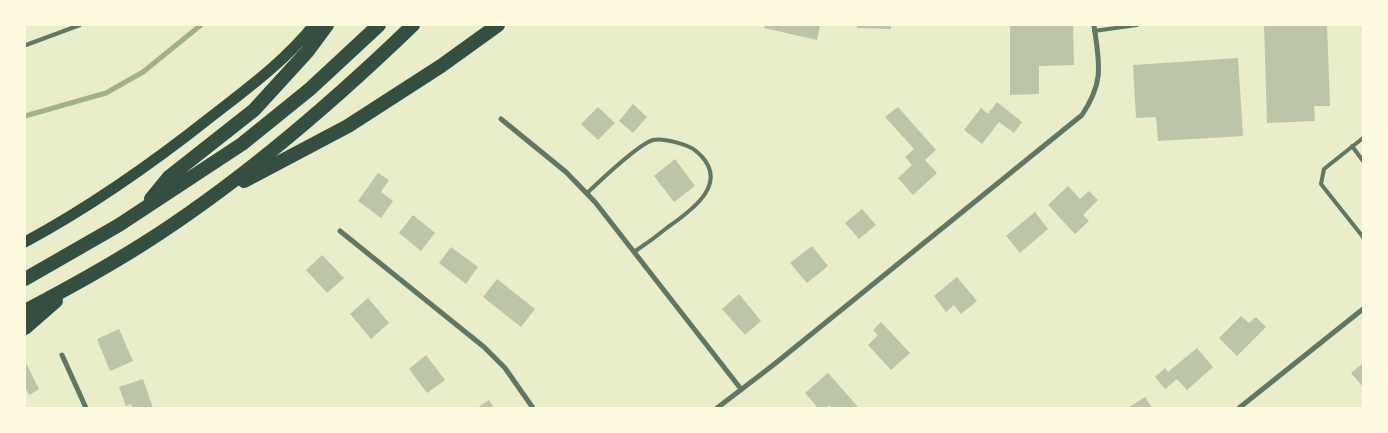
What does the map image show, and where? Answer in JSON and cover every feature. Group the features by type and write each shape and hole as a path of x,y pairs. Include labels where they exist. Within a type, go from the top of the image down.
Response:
{"highway":[{"path":"142,210 169,177 254,110 307,52 327,25"},
{"path":"25,278 119,226 242,144 310,89 379,25"},
{"path":"25,311 74,285 144,243 205,201 264,157 320,110 375,62 413,25"},
{"path":"205,201 348,126 441,66 498,25"},
{"path":"25,328 74,285"}],"main road":[{"path":"25,242 108,190 177,143 264,75 298,45 314,25"}],"street":[{"path":"717,408 1082,115 1093,99 1098,80 1099,61 1094,28"},
{"path":"501,119 566,172 587,193 741,390"},
{"path":"340,231 484,347 505,368 533,408"},
{"path":"1239,408 1363,309"},
{"path":"62,355 86,408"}],"lane":[{"path":"26,44 80,25"},
{"path":"1094,28 1137,25"},
{"path":"1363,138 1324,169 1321,184 1363,237"},
{"path":"587,193 642,145 654,140 676,142 694,149 705,159 711,174 710,187 694,209 634,252"},
{"path":"1352,146 1363,161"}],"building":[{"path":"765,25 820,25 817,40 764,28"},
{"path":"857,25 891,25 891,29 857,28"},
{"path":"1010,25 1073,25 1074,65 1039,66 1039,94 1010,95"},
{"path":"1264,25 1327,25 1330,106 1314,106 1315,121 1267,123"},
{"path":"1238,58 1243,136 1158,141 1156,117 1136,118 1133,65"},
{"path":"997,102 1022,122 1014,133 999,122 982,144 964,130 981,108 988,114"},
{"path":"633,104 647,117 633,133 619,121"},
{"path":"598,107 615,123 598,140 581,124"},
{"path":"898,107 936,150 925,160 937,173 913,195 898,178 912,165 905,157 914,149 885,117"},
{"path":"675,159 695,186 674,202 654,176"},
{"path":"378,173 389,180 381,192 393,201 381,218 358,201"},
{"path":"1068,186 1080,199 1089,191 1098,200 1083,215 1089,221 1075,234 1048,205"},
{"path":"862,209 876,225 859,239 845,223"},
{"path":"1035,212 1048,229 1020,253 1006,236"},
{"path":"413,215 435,233 421,251 399,233"},
{"path":"812,246 828,266 807,283 790,263"},
{"path":"451,247 478,267 466,284 439,263"},
{"path":"322,255 344,278 327,293 306,270"},
{"path":"957,277 977,301 961,314 954,305 946,312 934,296"},
{"path":"497,279 535,309 521,327 483,297"},
{"path":"739,294 761,321 745,335 722,309"},
{"path":"368,298 389,323 371,339 350,314"},
{"path":"1241,316 1249,323 1256,317 1266,327 1237,356 1219,338"},
{"path":"881,322 910,353 891,370 868,345 878,335 873,330"},
{"path":"119,329 133,361 110,371 97,339"},
{"path":"1197,348 1213,367 1187,390 1177,379 1165,389 1155,377 1165,368 1168,372"},
{"path":"426,355 445,380 427,393 409,369"},
{"path":"25,361 39,389 29,395 25,387"},
{"path":"1363,363 1363,387 1351,373"},
{"path":"828,373 859,408 832,408 829,405 826,408 818,408 805,393"},
{"path":"143,379 153,408 132,408 131,404 126,406 119,387"},
{"path":"1145,397 1152,408 1128,408"},
{"path":"489,400 494,408 477,408"}],"waterway":[{"path":"25,116 106,93 143,72 201,25"}]}
